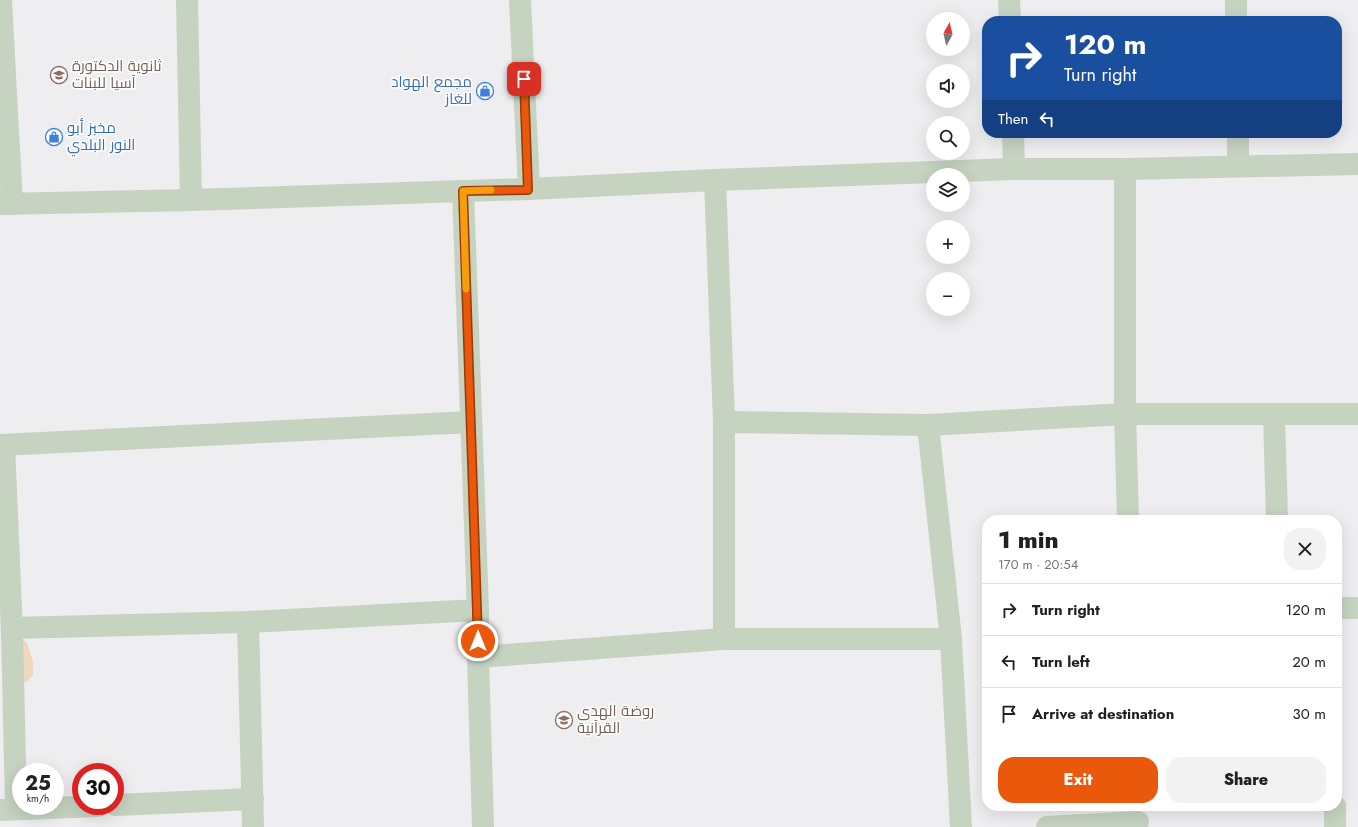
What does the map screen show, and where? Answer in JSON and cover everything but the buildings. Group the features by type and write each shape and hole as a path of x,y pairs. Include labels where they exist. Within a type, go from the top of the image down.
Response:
{"street":[{"path":"1,0 6,204 528,190 714,180 1014,169 1125,169 1358,164"},
{"path":"187,0 191,200"},
{"path":"520,0 528,190"},
{"path":"1009,0 1010,16"},
{"path":"1236,0 1236,16"},
{"path":"1013,138 1014,169"},
{"path":"1238,138 1238,166"},
{"path":"1125,169 1125,414 1128,515"},
{"path":"714,180 724,422 724,639"},
{"path":"463,191 478,610 483,827"},
{"path":"724,422 928,425 1125,414 1358,414"},
{"path":"1274,414 1277,515"},
{"path":"9,810 16,806 12,628 2,445 471,422"},
{"path":"928,425 951,639 960,827"},
{"path":"1342,608 1358,608"},
{"path":"12,628 248,622 478,610"},
{"path":"248,622 253,827"},
{"path":"478,657 724,639 951,639"},
{"path":"124,805 253,799"},
{"path":"9,810 72,807"},
{"path":"1335,811 1335,827"},
{"path":"1047,827 1138,818"}],"shaded area":[{"path":"12,632 27,643 33,662 33,675 27,682 16,683"}],"slow traffic":[{"path":"466,289 463,191 491,190"}],"place":[{"name":"ثانوية الدكتورة آسيا للبنات","path":"59,75"},
{"name":"مجمع الهواد للغاز","path":"485,91"},
{"name":"مخبز أبو النور البلدي","path":"54,137"},
{"name":"روضة الهدى القرآنية","path":"564,720"}],"route":[{"path":"478,641 463,191 528,190 524,79"}]}
